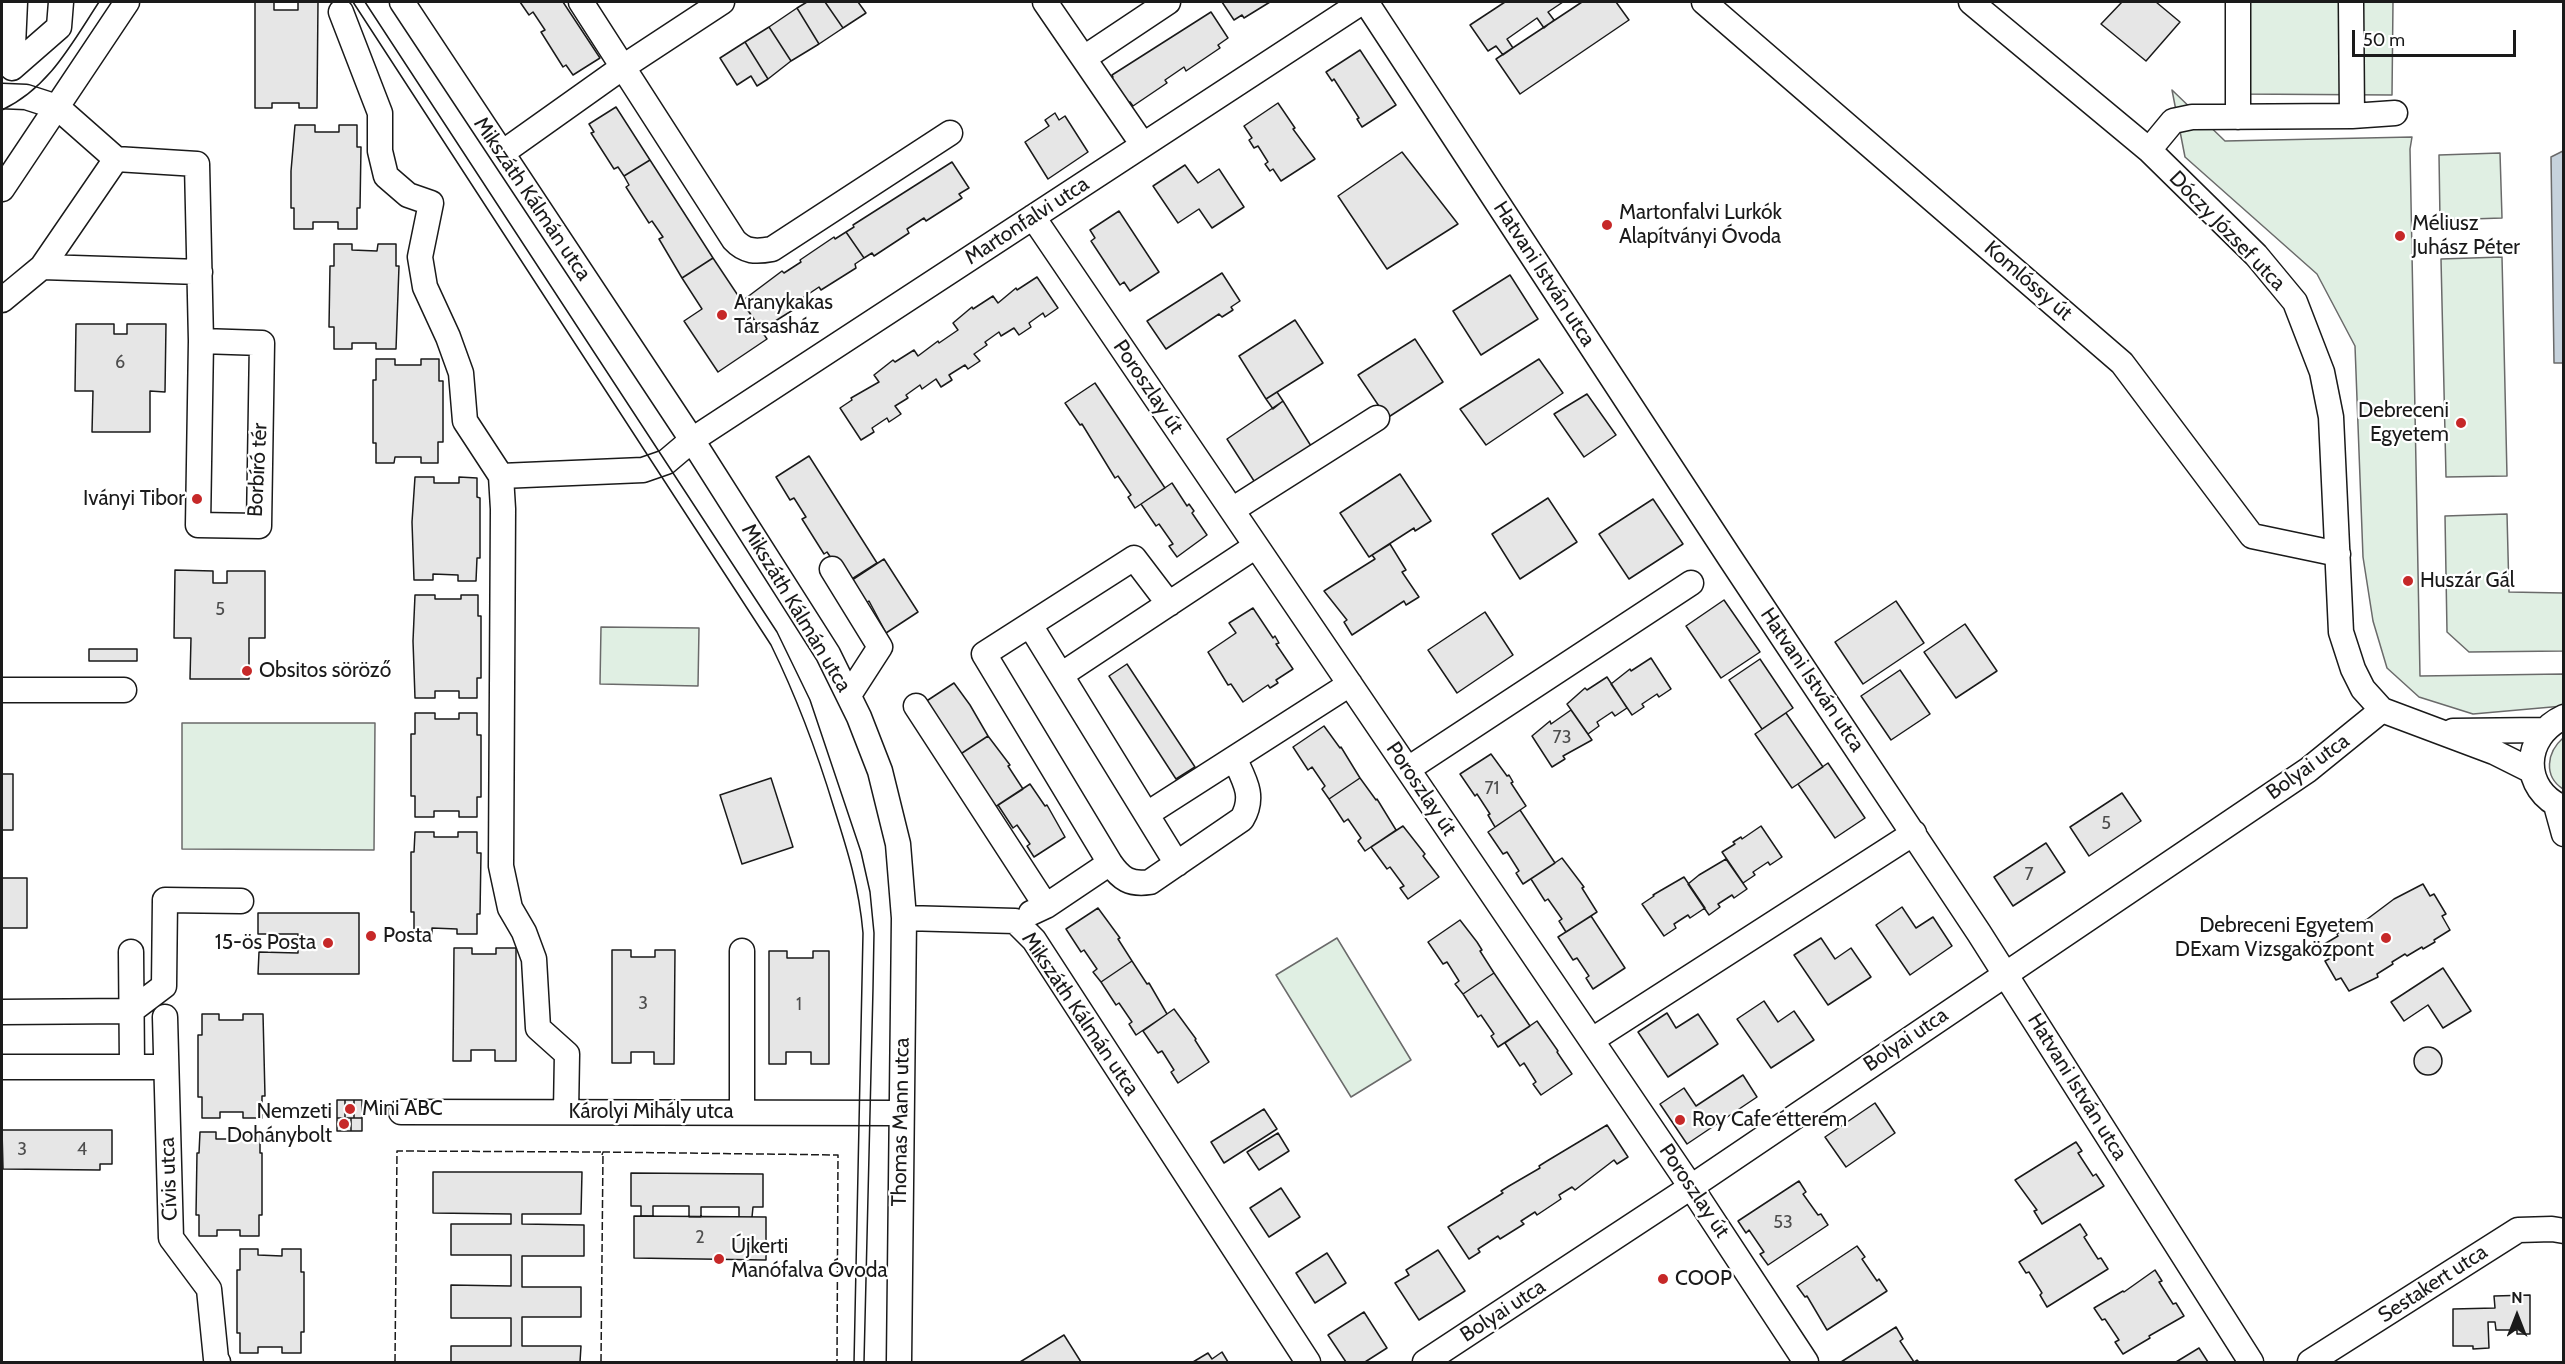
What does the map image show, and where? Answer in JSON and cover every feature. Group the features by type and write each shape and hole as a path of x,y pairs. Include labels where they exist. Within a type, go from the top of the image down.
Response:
{"street":[{"path":"15,2 12,68 59,27 79,2"},
{"path":"59,27 61,2"},
{"path":"2,189 127,2"},
{"name":"Mikszáth Kálmán utca","path":"402,2 692,440 814,629 849,695 880,771 898,844 904,918 1016,921 1034,940 1308,1362"},
{"path":"581,2 742,249 758,252 772,249 950,133"},
{"path":"502,153 622,67 722,2"},
{"path":"1046,2 1143,145"},
{"path":"1084,58 1168,2"},
{"name":"Martonfalvi utca","path":"501,476 643,470 666,462 692,440 1364,2"},
{"name":"Hatvani István utca","path":"1364,2 1914,833 2251,1362"},
{"name":"Komlóssy út","path":"1704,2 2122,363 2252,536 2338,554"},
{"name":"Dóczy József utca","path":"1971,2 2149,150 2256,255 2295,302 2322,372 2331,417 2341,632 2353,669 2363,689 2382,710"},
{"path":"2238,2 2238,117"},
{"path":"2351,2 2352,116"},
{"path":"341,12 380,113 380,151 386,176 408,195 431,203 420,257 425,287 448,337 461,373 465,421 501,476 503,509 501,866 510,908 524,932 534,959 538,1028 567,1054 566,1112"},
{"path":"2,96 26,97 57,107 116,159 42,267 2,300"},
{"path":"2149,150 2174,121 2192,117 2352,116 2395,113"},
{"name":"Borbíró tér","path":"116,159 197,164 201,341 198,525 260,526 262,343 201,341"},
{"name":"Poroszlay út","path":"1033,217 1592,1040 1806,1362"},
{"path":"42,267 200,272"},
{"path":"1232,510 1377,418"},
{"path":"1061,675 1256,546"},
{"path":"1169,604 1134,558 984,654 1110,863 1120,876 1137,884 1150,882 1242,819 1248,809 1248,787 1235,760"},
{"path":"832,569 880,647 849,695"},
{"path":"1408,769 1691,583"},
{"path":"1030,625 1177,864"},
{"path":"1147,814 1235,760 1350,684"},
{"path":"2,690 124,690"},
{"path":"916,706 1046,906"},
{"path":"2382,710 2494,752 2532,771"},
{"name":"Bolyai utca","path":"1438,1359 2308,770 2382,710"},
{"path":"2444,732 2554,723"},
{"path":"2554,723 2533,749 2532,771 2540,790 2560,806 2564,834"},
{"path":"1592,1040 1914,833"},
{"path":"1016,921 1046,906 1110,863"},
{"path":"2,1012 131,1011 164,986 165,900 241,901"},
{"name":"Thomas Mann utca","path":"899,1362 904,918"},
{"path":"742,951 742,1112"},
{"path":"131,952 132,1066"},
{"name":"Cívis utca","path":"165,1017 171,1238 209,1289 218,1362"},
{"path":"2,1066 165,1067"},
{"name":"Károlyi Mihály utca","path":"401,1112 901,1113"},
{"name":"Sestakert utca","path":"2310,1362 2518,1230 2564,1231"}],"green space":[{"path":"2237,2 2393,2 2392,95 2238,94"},
{"path":"2172,90 2225,141 2412,137 2410,149 2420,676 2563,674 2563,706 2473,714 2419,697 2387,668 2373,621 2363,557 2355,346 2317,274 2185,157"},
{"path":"2500,153 2502,218 2440,220 2439,155"},
{"path":"2502,257 2507,476 2446,477 2441,259"},
{"path":"2507,514 2509,592 2563,593 2563,651 2469,652 2447,632 2445,516"},
{"path":"601,627 699,628 698,686 600,684"},
{"path":"182,723 375,723 374,850 182,849"},
{"path":"2563,738 2563,789 2552,778 2550,764 2553,750"},
{"path":"1337,938 1411,1060 1351,1097 1276,975"}],"shaded area":[{"path":"2563,151 2564,363 2554,363 2551,157"}],"building":[{"path":"255,2 274,2 274,10 298,10 298,2 318,2 317,108 299,108 299,103 272,103 272,108 255,108"},
{"path":"520,2 563,2 600,58 573,75 566,65 563,67 541,32 545,30 533,12 529,15"},
{"path":"807,2 825,2 843,28 819,44 797,8"},
{"path":"825,2 858,2 866,13 843,28"},
{"path":"1222,2 1270,2 1244,18 1242,15 1234,20"},
{"path":"1505,2 1563,2 1548,12 1554,20 1544,28 1537,18 1507,39 1513,48 1503,55 1496,46 1488,51 1470,25"},
{"path":"1582,2 1616,2 1629,20 1520,94 1496,59"},
{"path":"2122,2 2156,2 2180,22 2146,61 2101,24"},
{"path":"797,8 819,44 791,61 769,27"},
{"path":"1211,12 1228,38 1218,45 1220,48 1186,71 1184,67 1165,80 1167,83 1133,106 1130,102 1122,107 1105,82 1113,77 1112,75"},
{"path":"769,27 791,61 768,79 745,42"},
{"path":"745,42 768,79 757,86 751,76 737,85 720,58"},
{"path":"1360,50 1396,105 1362,127 1357,119 1359,118 1334,79 1332,81 1326,72"},
{"path":"1278,103 1295,128 1293,129 1315,159 1281,181 1273,169 1270,171 1265,164 1268,162 1258,146 1254,148 1249,140 1252,138 1244,126"},
{"path":"616,107 650,160 624,176 618,167 614,169 591,133 594,132 589,124"},
{"path":"1055,113 1059,120 1065,116 1088,152 1048,179 1025,142 1049,126 1045,120"},
{"path":"295,125 315,125 315,132 339,132 339,125 357,125 357,147 361,147 360,208 357,208 357,229 338,229 338,222 313,222 313,229 294,229 294,208 291,208 291,171"},
{"path":"1402,152 1458,224 1387,269 1338,196"},
{"path":"650,160 713,258 682,278 659,239 663,237 652,221 649,223 626,187 629,185 624,176"},
{"path":"952,162 969,188 959,194 962,198 926,221 924,218 907,229 909,233 874,256 872,253 864,258 846,232 854,227 853,225"},
{"path":"1185,165 1198,183 1219,169 1244,207 1212,228 1199,209 1178,223 1153,186"},
{"path":"1119,211 1159,272 1130,291 1124,282 1120,285 1091,241 1095,238 1090,230"},
{"path":"846,232 864,258 855,264 856,268 821,290 819,287 801,299 804,303 769,325 766,323 759,327 742,301 782,271 784,273 834,237 835,239"},
{"path":"334,244 352,244 352,250 377,251 378,244 396,244 396,266 399,266 396,349 376,349 376,343 352,343 352,349 334,349 334,327 329,327 330,266 334,266"},
{"name":"Aranykakas Társasház","path":"713,258 767,339 718,372 684,321 702,309 682,278"},
{"path":"1222,273 1240,301 1231,307 1233,310 1222,317 1219,314 1166,349 1147,321"},
{"path":"1510,275 1538,319 1481,355 1453,311"},
{"path":"1037,277 1058,308 1045,317 1043,313 1029,323 1031,327 1019,335 1014,328 1001,336 999,332 985,342 987,345 974,354 980,361 968,369 965,365 949,375 952,380 941,387 936,379 922,389 920,385 906,395 908,398 895,406 901,414 889,422 887,418 872,428 874,432 861,440 840,408 852,400 851,398 879,382 874,375 893,360 895,362 914,350 918,356 958,330 953,323 972,307 973,309 993,296 998,303 1016,288 1017,290"},
{"path":"1295,320 1323,363 1266,399 1239,356"},
{"path":"76,324 114,324 114,334 127,334 127,324 166,324 165,392 150,391 150,432 92,432 93,391 75,391"},
{"path":"1415,339 1443,382 1387,418 1358,375"},
{"path":"376,359 395,359 395,365 421,365 421,359 439,359 439,381 443,381 443,442 438,442 438,463 421,463 421,457 395,457 394,463 376,463 376,443 373,443 373,380 376,380"},
{"path":"1539,359 1563,393 1486,445 1460,409"},
{"path":"1095,383 1165,488 1135,508 1128,497 1131,495 1118,476 1115,478 1082,424 1080,425 1065,403"},
{"path":"1277,392 1283,401 1273,409 1266,399"},
{"path":"1587,394 1616,435 1584,457 1554,414"},
{"path":"1283,401 1311,446 1256,484 1227,439"},
{"path":"809,456 877,563 844,584 840,571 827,552 824,554 802,519 806,517 794,498 790,500 776,477"},
{"path":"1400,474 1431,521 1415,531 1414,528 1369,557 1340,513"},
{"path":"415,477 434,477 434,483 459,483 459,477 477,478 477,497 480,498 480,558 477,558 476,581 458,581 458,575 433,574 433,580 414,580 412,522"},
{"path":"1172,483 1187,506 1189,504 1194,511 1192,513 1207,535 1177,557 1169,546 1173,544 1159,524 1156,526 1141,504"},
{"path":"1548,498 1577,542 1520,579 1492,534"},
{"path":"1653,499 1683,544 1629,579 1599,534"},
{"path":"1390,544 1406,570 1402,572 1419,597 1406,605 1404,601 1352,635 1344,622 1347,620 1324,591 1375,559 1372,555"},
{"path":"884,559 918,612 886,633 869,601 866,603 852,580"},
{"path":"175,570 213,571 213,583 227,583 227,571 265,571 265,638 249,638 249,679 190,679 191,638 174,638"},
{"path":"415,595 435,595 435,599 461,599 461,595 478,595 478,616 481,616 481,678 477,678 477,698 459,698 459,691 435,691 435,698 415,698 413,641"},
{"path":"1724,600 1760,652 1721,678 1686,626"},
{"path":"1896,601 1924,643 1863,684 1835,642"},
{"path":"1253,608 1273,638 1275,636 1279,643 1276,644 1293,669 1276,680 1278,683 1270,688 1268,685 1243,702 1231,684 1228,685 1208,652 1236,633 1229,623"},
{"path":"1485,612 1513,655 1457,693 1428,650"},
{"path":"1965,624 1997,671 1956,698 1924,652"},
{"path":"89,649 137,649 137,661 89,661"},
{"path":"1651,658 1671,689 1659,697 1657,694 1642,704 1644,707 1632,715 1611,684 1630,669 1631,671"},
{"path":"1760,659 1793,708 1762,729 1729,680"},
{"path":"1127,664 1195,767 1176,779 1109,676"},
{"path":"1900,670 1930,714 1891,740 1861,696"},
{"path":"1607,677 1627,708 1615,716 1612,712 1597,722 1599,726 1588,734 1567,704 1585,688 1587,690"},
{"path":"954,683 988,736 956,757 922,704"},
{"path":"1571,710 1592,740 1563,756 1565,759 1552,767 1532,736 1550,721 1551,724"},
{"path":"415,713 435,713 435,719 459,719 459,713 477,713 477,735 481,735 481,797 477,797 477,817 459,817 459,811 434,811 434,817 415,817 415,796 411,796 411,734 415,734"},
{"path":"1786,713 1823,767 1792,788 1755,734"},
{"path":"1324,726 1341,747 1360,778 1329,799 1322,789 1325,786 1312,767 1308,770 1293,747"},
{"path":"988,736 1010,765 1008,766 1023,789 992,809 956,757"},
{"path":"1491,754 1507,776 1509,775 1513,782 1511,783 1526,806 1495,827 1488,815 1490,814 1477,794 1475,796 1460,774"},
{"path":"1828,763 1865,818 1835,838 1798,784"},
{"path":"2,774 13,774 13,830 2,830"},
{"path":"771,778 793,847 742,864 720,795"},
{"path":"1360,778 1377,799 1396,830 1365,851 1358,841 1361,838 1348,819 1344,822 1329,799"},
{"path":"1030,784 1045,806 1047,805 1065,837 1034,857 1027,846 1030,844 1017,825 1013,828 998,805"},
{"path":"2122,793 2141,821 2089,856 2070,827"},
{"path":"1520,810 1555,863 1523,884 1516,873 1519,871 1507,852 1503,854 1488,832"},
{"path":"1403,826 1425,854 1423,856 1439,877 1408,899 1400,888 1404,886 1390,867 1387,869 1371,847"},
{"path":"1761,826 1782,857 1770,865 1768,862 1753,872 1755,875 1743,883 1722,852 1735,844 1733,842 1741,837 1742,839"},
{"path":"415,832 434,832 434,837 458,837 458,832 477,832 477,853 481,853 480,914 477,914 477,934 457,934 457,929 432,928 432,934 414,934 414,912 411,912 411,852 414,852"},
{"path":"2046,843 2065,872 2013,906 1994,877"},
{"path":"1562,858 1584,887 1582,888 1597,912 1566,932 1559,921 1562,919 1548,899 1545,901 1531,879"},
{"path":"1726,859 1747,889 1734,898 1732,895 1718,904 1720,907 1709,915 1688,884"},
{"path":"1684,877 1705,908 1690,918 1688,915 1674,924 1676,928 1664,936 1642,904"},
{"path":"2,878 27,878 27,928 2,928"},
{"name":"Debreceni Egyetem DExam Vizsgaközpont","path":"2423,884 2430,896 2434,894 2446,914 2442,916 2450,930 2423,949 2422,947 2407,956 2405,954 2392,962 2393,964 2377,974 2378,977 2349,991 2341,978 2336,980 2325,961 2329,959 2321,946 2338,936 2337,934 2348,926 2349,928 2366,920 2394,899"},
{"path":"1902,907 1916,928 1933,917 1952,946 1910,975 1876,925"},
{"path":"1098,908 1120,938 1118,939 1132,961 1101,982 1093,972 1097,969 1084,950 1081,952 1066,929"},
{"name":"15-ös Posta","path":"258,913 359,913 359,974 258,974 259,952 298,953 298,934 258,934"},
{"path":"1591,916 1625,968 1593,989 1586,978 1589,976 1577,958 1573,960 1558,937"},
{"path":"1460,920 1477,942 1494,973 1463,994 1455,984 1459,981 1447,962 1443,964 1428,942"},
{"path":"1821,938 1835,959 1851,948 1871,977 1828,1005 1794,955"},
{"path":"454,948 472,948 472,954 496,954 496,948 516,948 516,1061 495,1061 495,1050 471,1050 471,1061 453,1061"},
{"path":"612,950 631,950 631,957 655,957 655,950 675,950 674,1064 654,1064 654,1052 631,1052 631,1063 612,1063"},
{"path":"769,951 787,951 787,958 813,958 813,951 829,951 829,1064 811,1064 811,1052 786,1052 786,1064 769,1064"},
{"path":"1132,961 1147,984 1149,983 1167,1014 1136,1035 1129,1024 1132,1022 1119,1003 1116,1005 1101,982"},
{"path":"2443,968 2471,1011 2443,1028 2428,1005 2404,1021 2391,1002"},
{"path":"1494,973 1530,1026 1498,1047 1491,1036 1494,1034 1481,1015 1478,1017 1463,994"},
{"path":"1764,1001 1778,1022 1794,1011 1814,1040 1771,1068 1737,1019"},
{"path":"1174,1009 1196,1039 1209,1062 1178,1083 1171,1072 1174,1070 1162,1051 1158,1053 1143,1031"},
{"path":"1667,1013 1676,1028 1698,1014 1718,1044 1668,1077 1638,1032"},
{"path":"202,1014 219,1014 219,1020 243,1020 243,1014 263,1014 265,1096 262,1096 262,1118 243,1118 243,1112 220,1112 220,1118 202,1118 202,1097 198,1097 198,1035 202,1035"},
{"path":"1537,1021 1572,1074 1541,1095 1533,1084 1536,1082 1524,1063 1520,1066 1505,1043"},
{"path":"2428,1047 2438,1051 2442,1061 2438,1071 2428,1075 2418,1071 2414,1061 2418,1051"},
{"path":"1743,1075 1757,1097 1687,1144 1660,1104 1684,1088 1696,1106"},
{"path":"337,1100 345,1100 345,1118 337,1118"},
{"name":"Mini ABC","path":"345,1100 354,1100 354,1118 345,1118"},
{"path":"354,1100 362,1100 362,1118 354,1118"},
{"path":"1875,1103 1895,1133 1846,1167 1825,1137"},
{"path":"1264,1109 1277,1129 1224,1163 1211,1142"},
{"name":"Nemzeti Dohánybolt","path":"337,1118 351,1118 351,1131 337,1131"},
{"path":"351,1118 362,1118 362,1131 351,1131"},
{"path":"1607,1125 1628,1157 1617,1164 1614,1160 1575,1190 1572,1187 1559,1195 1561,1199 1537,1215 1535,1212 1521,1221 1524,1224 1500,1239 1498,1236 1478,1249 1480,1252 1469,1259 1448,1227 1503,1193 1501,1191 1540,1168 1539,1166"},
{"path":"2,1130 112,1130 112,1164 100,1164 100,1170 3,1169"},
{"path":"200,1132 216,1132 216,1139 242,1139 242,1132 260,1132 262,1215 259,1215 259,1236 240,1236 240,1230 217,1230 217,1236 199,1236 199,1215 196,1215 197,1153 199,1153"},
{"path":"1278,1133 1289,1151 1259,1170 1247,1152"},
{"path":"2076,1142 2082,1151 2078,1153 2093,1176 2096,1174 2104,1186 2042,1224 2034,1211 2037,1210 2015,1180"},
{"path":"433,1172 582,1172 581,1214 522,1214 522,1224 584,1225 584,1256 522,1256 522,1287 581,1287 581,1317 522,1317 522,1346 581,1346 580,1362 451,1362 451,1346 511,1346 511,1318 451,1318 451,1285 511,1286 511,1255 451,1255 451,1224 511,1224 511,1214 433,1213"},
{"path":"631,1173 763,1174 763,1207 753,1207 752,1217 739,1217 739,1207 701,1207 701,1217 689,1217 689,1206 653,1206 653,1216 641,1216 641,1206 631,1206"},
{"path":"1799,1181 1806,1192 1803,1194 1828,1225 1768,1265 1760,1254 1764,1252 1749,1230 1746,1233 1738,1221"},
{"path":"1281,1188 1300,1217 1269,1237 1250,1208"},
{"path":"634,1216 766,1217 766,1260 634,1258"},
{"path":"2080,1224 2087,1235 2084,1237 2098,1259 2101,1258 2108,1269 2047,1307 2040,1295 2042,1293 2029,1272 2026,1273 2019,1262"},
{"path":"1857,1246 1865,1257 1862,1259 1887,1291 1827,1330 1807,1296 1805,1297 1797,1286"},
{"path":"240,1249 258,1249 258,1255 282,1256 282,1249 301,1249 301,1272 304,1272 304,1332 301,1332 301,1353 282,1353 282,1347 258,1347 258,1353 240,1353 240,1333 237,1333 237,1270 240,1270"},
{"path":"1438,1250 1465,1291 1419,1320 1395,1283 1409,1275 1406,1270"},
{"path":"1327,1253 1346,1283 1315,1303 1296,1273"},
{"path":"2155,1270 2162,1281 2159,1282 2184,1316 2123,1354 2115,1342 2119,1340 2105,1319 2102,1320 2094,1308 2124,1292"},
{"path":"2530,1295 2530,1334 2517,1334 2517,1330 2496,1330 2495,1322 2488,1322 2489,1348 2473,1349 2473,1346 2453,1346 2453,1309 2495,1308 2494,1296"},
{"path":"1364,1312 1387,1348 1365,1362 1346,1362 1328,1335"},
{"path":"1896,1327 1903,1339 1900,1341 1914,1362 1841,1362"},
{"path":"1064,1335 1081,1362 1020,1362"},
{"path":"2199,1348 2208,1362 2176,1362"},
{"path":"1222,1352 1228,1362 1193,1362 1208,1353 1212,1359"}],"tram line":[{"path":"2,110 19,101 46,77 69,48 99,2"},
{"path":"353,2 771,645 798,705 839,824 859,900 863,933 854,1362"},
{"path":"365,2 777,632 810,700 861,852 870,892 874,933 864,1362"}],"fence":[{"path":"395,1362 397,1151 603,1152 602,1155"},
{"path":"601,1362 603,1152 838,1155 837,1362"}],"place":[{"name":"Martonfalvi Lurkók Alapítványi Óvoda","path":"1607,225"},
{"name":"Méliusz Juhász Péter","path":"2400,236"},
{"name":"Aranykakas Társasház","path":"722,315"},
{"name":"Debreceni Egyetem","path":"2461,423"},
{"name":"Iványi Tibor","path":"197,499"},
{"name":"Huszár Gál","path":"2408,581"},
{"name":"Obsitos söröző","path":"247,671"},
{"name":"Posta","path":"371,936"},
{"name":"Debreceni Egyetem DExam Vizsgaközpont","path":"2386,938"},
{"name":"15-ös Posta","path":"328,943"},
{"name":"Mini ABC","path":"350,1109"},
{"name":"Roy Cafe étterem","path":"1680,1120"},
{"name":"Nemzeti Dohánybolt","path":"344,1124"},
{"name":"Újkerti Manófalva Óvoda","path":"719,1259"},
{"name":"COOP","path":"1663,1279"}]}
